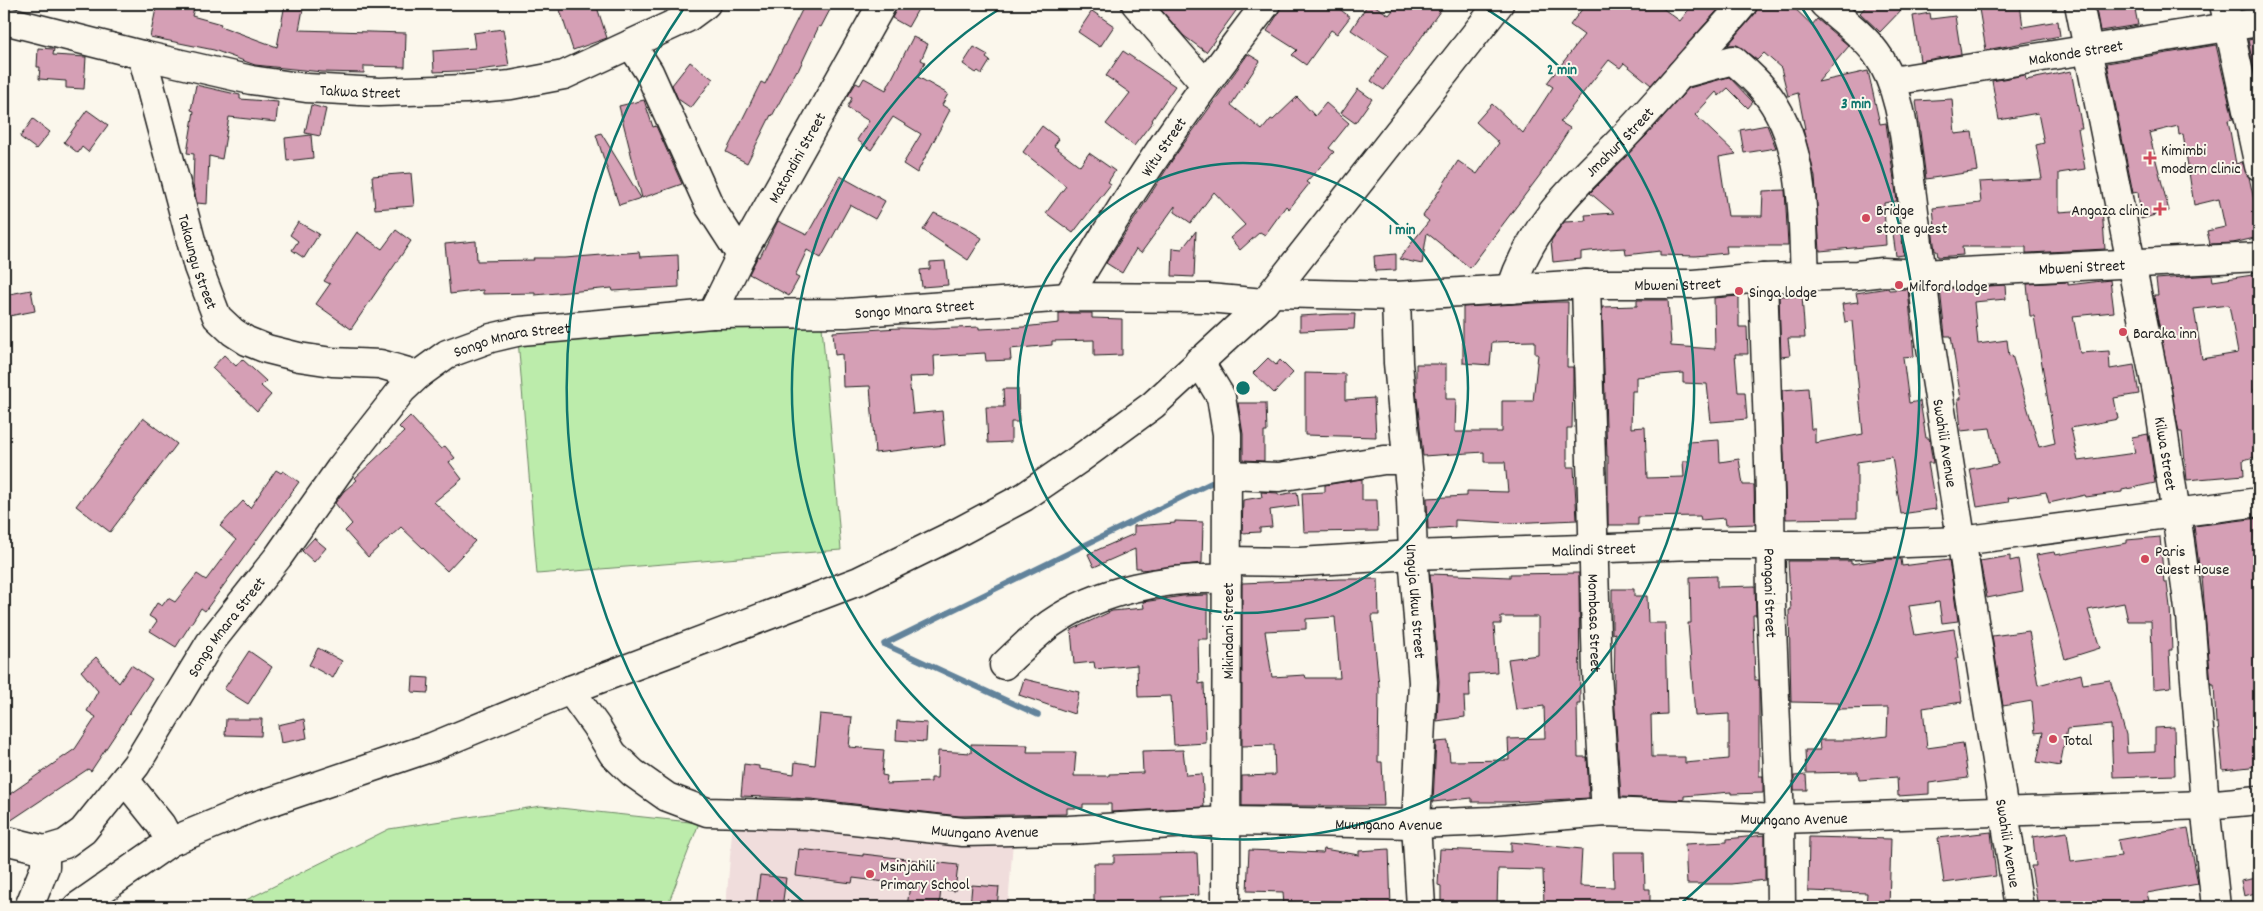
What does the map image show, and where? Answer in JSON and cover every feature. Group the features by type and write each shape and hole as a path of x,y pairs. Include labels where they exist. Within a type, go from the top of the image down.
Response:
{"main road":[{"name":"Takwa Street","path":"4,20 251,80 306,88 379,92 466,89 564,75 687,18 706,4"},
{"path":"1136,4 1204,84"},
{"name":"Witu Street","path":"1068,296 1095,250 1204,84 1266,4"},
{"path":"77,907 170,842 252,808 432,747 570,690 859,581 951,536 1024,497 1153,405 1269,298 1500,4"},
{"name":"Jmahuri Street","path":"1511,289 1517,268 1543,222 1566,194 1615,146 1681,74 1742,4"},
{"name":"Swahili Avenue","path":"1824,4 1857,32 1876,53 1892,81 1902,125 1928,328 2019,907"},
{"name":"Kilwa Street","path":"2079,4 2157,392 2176,513 2190,616 2205,805 2216,907"},
{"name":"Matondini Street","path":"712,314 871,8"},
{"path":"2227,15 2259,166"},
{"name":"Makonde Street","path":"1892,81 2089,49 2227,15 2259,22"},
{"path":"631,44 658,90 710,207 741,255"},
{"name":"Takaungu Street","path":"142,55 198,267 217,317 233,332 247,341 267,348 299,357 332,362 380,364 418,375"},
{"path":"1681,74 1732,60 1764,89 1775,106 1793,147 1799,177 1805,277"},
{"name":"Mbweni Street","path":"1269,298 1396,296 1586,284 1694,284 1763,278 1857,276 1883,272 1922,274 2259,257"},
{"name":"Pangani Street","path":"1763,278 1780,819 1781,907"},
{"name":"Mombasa Street","path":"1586,284 1593,548 1606,812"},
{"name":"Songo Mnara Street","path":"45,850 65,844 83,831 125,780 210,643 278,557 340,468 402,390 446,354 491,338 520,331 712,314 846,313 1068,296 1269,298"},
{"name":"Unguja Ukuu Street","path":"1396,296 1398,363 1411,498 1413,555 1424,682 1416,824 1420,907"},
{"name":"Mikindani Street","path":"1199,362 1221,397 1228,434 1226,907"},
{"path":"1228,475 1279,476 1384,460 1407,460"},
{"name":"Malindi Street","path":"1004,665 1051,624 1094,600 1173,582 1206,578 1228,570 1300,562 1413,555 1593,548 1961,541 2259,502"},
{"name":"Muungano Avenue","path":"570,690 596,726 613,754 633,773 667,797 707,812 808,815 963,832 1069,830 1226,821 1416,824 1492,821 1606,812 1780,819 2004,813 2205,805 2259,800"},
{"path":"125,780 161,825 170,842"},
{"path":"4,840 45,850 45,867 29,907"}],"shaded area":[{"name":"Msinjahili Primary School","path":"733,819 1013,841 1008,907 726,907"}],"green space":[{"path":"821,314 841,550 537,574 518,339"},
{"path":"541,806 699,823 667,907 232,907 389,829"}],"building":[{"path":"157,4 195,4 192,16 221,24 220,26 277,47 285,4 304,4 299,30 406,33 405,67 364,66 364,73 322,72 255,65 214,50 150,37"},
{"path":"558,4 596,4 607,38 573,50"},
{"path":"805,4 833,4 821,27 819,26 798,71 771,115 747,163 726,152 761,82 765,84"},
{"path":"899,4 921,4 908,27 892,18"},
{"path":"1156,4 1241,4 1206,52 1184,36"},
{"path":"1281,4 1333,4 1350,17 1337,34 1331,30 1306,65 1292,55 1297,50 1267,31 1278,14"},
{"path":"1368,4 1372,4 1389,15 1398,4 1445,4 1384,90 1371,81 1388,55 1351,30"},
{"path":"1586,4 1657,4 1680,21 1693,4 1723,4 1651,85 1624,63 1620,68 1609,60 1560,122 1570,128 1540,175 1470,268 1427,233 1422,264 1399,259 1429,221 1423,216 1458,161 1477,174 1499,143 1476,122 1492,104 1523,133 1553,87 1547,83 1584,35 1570,25"},
{"path":"1758,4 1790,4 1812,25 1817,19 1849,46 1818,82 1868,71 1880,124 1886,123 1897,201 1884,203 1886,245 1820,251 1815,177 1803,129 1805,129 1798,93 1788,96 1781,68 1764,53 1757,60 1737,45 1728,45 1755,14"},
{"path":"1868,4 1907,4 1880,32 1860,13"},
{"path":"2020,4 2023,27 2058,21 2060,36 1986,50 1979,9"},
{"path":"2095,4 2134,4 2138,25 2100,31"},
{"path":"1092,11 1114,26 1100,47 1078,32"},
{"path":"1930,13 1931,19 1955,16 1961,54 1920,61 1913,16"},
{"path":"503,29 509,66 479,70 434,72 433,51 475,48 473,33"},
{"path":"913,37 928,44 921,60 925,62 918,77 948,94 942,105 950,110 917,173 903,164 921,134 893,117 871,150 857,140 869,121 847,108 852,98 848,96 856,83 860,85 864,78 886,90"},
{"path":"2259,38 2259,93 2248,40"},
{"path":"2216,45 2233,119 2228,120 2236,164 2242,162 2249,177 2259,223 2259,237 2233,243 2210,244 2207,231 2225,227 2219,199 2194,205 2183,134 2179,135 2178,126 2149,133 2169,211 2141,219 2138,192 2133,193 2107,63"},
{"path":"974,47 988,55 986,58 990,61 982,74 978,71 976,73 963,64"},
{"path":"38,48 54,49 53,55 86,57 84,89 66,88 66,81 39,79 40,67 37,67"},
{"path":"1123,51 1175,86 1153,121 1134,146 1106,124 1130,93 1106,76"},
{"path":"1248,54 1260,61 1231,105 1262,130 1271,119 1273,120 1297,97 1315,116 1326,103 1349,123 1329,148 1334,152 1306,182 1309,184 1289,209 1286,206 1265,235 1260,232 1240,250 1230,238 1245,225 1214,192 1191,223 1175,212 1175,206 1141,253 1136,249 1122,273 1106,263 1175,156"},
{"path":"690,62 713,79 691,108 678,99 672,85"},
{"path":"2071,71 2082,128 2078,128 2085,169 2059,173 2059,212 2102,209 2105,249 2026,253 2026,247 1962,247 1963,255 1938,257 1937,251 1935,251 1932,228 1935,227 1933,208 1981,203 1979,182 2042,179 2036,145 2044,143 2038,113 1999,120 1992,81 2025,75 2026,80"},
{"path":"1729,77 1753,102 1748,108 1728,88 1719,96 1716,92 1695,115 1736,154 1719,157 1728,216 1762,216 1763,191 1785,190 1788,246 1726,246 1727,253 1695,256 1660,255 1660,251 1626,255 1625,248 1608,249 1581,252 1581,259 1553,262 1551,241 1564,222 1586,221 1585,215 1614,213 1590,193 1646,136 1689,88"},
{"path":"196,85 240,95 240,99 278,102 276,122 229,117 222,159 209,156 207,204 197,203 193,185 194,154 187,153 194,111 191,110"},
{"path":"1358,89 1372,99 1355,123 1341,113"},
{"path":"1952,99 1955,134 1972,132 1978,171 1926,179 1916,101"},
{"path":"644,100 653,127 656,126 682,184 642,198 619,106"},
{"path":"311,105 326,109 320,136 305,133"},
{"path":"87,110 108,125 88,152 82,147 78,153 64,142"},
{"path":"33,119 50,132 36,149 20,137"},
{"path":"1767,125 1776,148 1744,153 1740,130"},
{"path":"1042,126 1059,139 1054,146 1080,166 1089,153 1115,171 1108,182 1111,184 1073,233 1046,213 1066,186 1023,152"},
{"path":"601,133 641,198 619,205 596,135"},
{"path":"311,135 313,158 287,161 285,138"},
{"path":"411,173 414,206 375,209 372,176"},
{"path":"840,176 885,201 875,219 850,205 821,258 807,250 795,276 799,278 789,296 749,274 778,221 807,235"},
{"path":"934,213 965,227 982,238 968,260 923,230"},
{"path":"298,222 319,234 304,258 292,250 298,241 290,235"},
{"path":"396,230 411,241 351,329 316,304 330,284 324,281 357,232 382,249"},
{"path":"1196,231 1194,277 1172,276 1173,248 1182,249"},
{"path":"1901,232 1904,255 1896,256 1893,234"},
{"path":"476,241 477,261 534,260 533,258 565,258 639,252 640,257 678,255 679,287 613,291 612,288 535,295 535,293 483,294 483,290 450,294 445,244"},
{"path":"1396,254 1396,270 1375,271 1374,256"},
{"path":"945,261 948,285 922,287 920,270 930,269 930,262"},
{"path":"2259,274 2259,388 2254,389 2259,413 2259,434 2256,434 2259,456 2243,460 2244,475 2187,480 2182,432 2179,432 2155,304 2154,295 2158,295 2156,279 2212,275 2213,281","holes":["2229,305 2238,353 2202,359 2194,309"]},
{"path":"2110,280 2114,312 2073,316 2080,353 2109,351 2110,369 2134,365 2139,394 2114,398 2118,419 2071,428 2078,461 2135,453 2132,437 2148,434 2155,483 2122,490 2122,492 2086,497 2085,495 2049,503 2046,492 2008,498 2009,502 1977,507 1970,469 1998,464 1990,428 1961,431 1958,399 1961,399 1951,336 1945,336 1940,289 2005,285 2006,299 1974,302 1978,344 2007,340 2009,356 2012,355 2039,447 2055,443 2034,316 2030,316 2027,284 2068,282 2068,285"},
{"path":"1888,288 1889,290 1908,289 1914,356 1903,357 1909,403 1920,401 1926,438 1929,438 1933,463 1928,463 1936,509 1901,514 1892,457 1857,462 1857,518 1786,519 1782,390 1808,388 1811,429 1815,429 1815,443 1863,434 1852,321 1845,322 1842,304 1858,302 1856,293"},
{"path":"31,290 35,311 4,317 4,295"},
{"path":"1739,296 1739,327 1747,327 1748,354 1735,354 1738,392 1745,392 1747,419 1711,422 1707,384 1683,383 1683,373 1636,377 1636,391 1632,391 1631,428 1645,427 1647,478 1684,477 1683,461 1689,461 1688,442 1719,440 1720,462 1739,459 1743,485 1754,485 1755,524 1726,525 1725,518 1701,520 1700,516 1638,517 1638,525 1608,525 1608,456 1602,307 1637,306 1637,300 1668,300 1671,346 1715,349 1714,298"},
{"path":"1779,296 1802,296 1805,338 1788,338 1790,356 1781,357"},
{"path":"1568,302 1567,367 1573,367 1573,383 1572,428 1567,428 1567,467 1574,467 1577,520 1510,523 1455,520 1455,527 1428,529 1427,498 1467,496 1467,491 1508,492 1505,462 1484,462 1484,452 1423,456 1416,389 1416,364 1446,364 1446,399 1456,399 1455,432 1502,432 1502,401 1533,401 1538,354 1535,354 1535,341 1492,342 1490,365 1463,363 1463,307"},
{"path":"1059,313 1092,313 1092,318 1122,319 1122,355 1094,356 1094,340 1052,341 1052,345 1010,349 1011,360 986,361 985,353 934,356 935,376 909,377 913,414 942,411 945,445 875,453 870,386 843,387 842,354 835,355 833,332 899,328 979,327 979,329 1023,327 1059,323"},
{"path":"1355,314 1354,329 1300,331 1300,316"},
{"path":"224,355 236,366 242,359 266,381 261,386 271,395 257,411 212,368"},
{"path":"1268,358 1276,365 1280,360 1293,373 1274,393 1253,373"},
{"path":"1305,373 1345,374 1345,400 1374,398 1376,437 1305,435"},
{"path":"1003,389 1018,389 1019,422 1011,422 1011,442 988,443 986,407 1004,407"},
{"path":"1238,403 1266,403 1267,432 1264,432 1264,461 1243,460 1243,434"},
{"path":"410,416 441,449 445,446 455,458 449,462 462,479 434,502 475,541 447,571 401,527 368,557 345,531 352,524 335,503 344,491 357,480 355,478 404,432 399,427"},
{"path":"143,418 177,444 110,532 76,506"},
{"path":"276,470 281,473 283,471 299,482 205,611 201,608 176,647 150,631 157,621 149,616 157,603 162,606 168,598 175,602 197,574 206,580 236,540 220,526 243,501 250,508"},
{"path":"1362,479 1362,500 1377,500 1378,531 1304,532 1302,493 1325,492 1325,485"},
{"path":"1261,492 1278,493 1278,495 1297,492 1299,506 1270,510 1272,527 1260,528 1260,532 1242,533 1243,500 1262,497"},
{"path":"2259,518 2259,766 2223,770 2218,723 2216,723 2214,684 2211,684 2201,565 2199,566 2194,526"},
{"path":"1175,521 1203,522 1202,563 1141,570 1141,568 1136,568 1135,549 1094,567 1088,554 1134,534 1134,526 1175,523"},
{"path":"2160,537 2164,583 2167,583 2170,607 2172,650 2169,650 2171,687 2153,689 2151,621 2128,621 2124,603 2088,610 2100,648 2065,659 2036,555 2054,552 2055,555 2127,543 2127,540"},
{"path":"314,538 326,548 314,562 302,551"},
{"path":"2010,556 2010,561 2018,559 2023,591 1987,598 1980,561"},
{"path":"1901,559 1902,566 1949,560 1958,621 1942,623 1939,602 1909,606 1915,635 1954,629 1959,658 1956,658 1962,702 1923,708 1927,748 1963,743 1968,778 1929,783 1929,794 1898,796 1897,777 1859,780 1858,772 1806,773 1805,750 1820,750 1819,740 1855,740 1887,736 1888,708 1839,709 1839,703 1791,702 1789,610 1791,610 1788,561 1851,561 1851,564"},
{"path":"1579,573 1580,704 1577,704 1578,757 1587,757 1589,798 1472,802 1472,798 1433,802 1436,742 1448,741 1450,761 1509,760 1508,739 1545,738 1544,706 1516,710 1508,659 1538,655 1538,617 1501,617 1501,624 1494,624 1497,672 1469,674 1470,697 1464,697 1465,717 1437,721 1439,681 1430,574 1510,577 1510,574"},
{"path":"1717,576 1717,587 1755,586 1756,615 1753,615 1755,680 1759,680 1759,776 1763,776 1763,793 1731,794 1731,792 1684,796 1684,800 1621,797 1614,694 1615,633 1612,634 1612,589 1634,589 1634,596 1647,596 1648,623 1665,623 1667,714 1651,715 1652,757 1685,757 1685,763 1729,759 1729,714 1695,716 1688,623 1691,623 1690,577"},
{"path":"1378,579 1379,615 1372,615 1379,686 1378,762 1382,762 1384,806 1242,806 1242,776 1275,775 1274,745 1242,746 1242,583","holes":["1335,617 1340,678 1306,678 1305,675 1272,677 1265,631 1306,629 1306,619"]},
{"path":"1208,595 1208,639 1198,639 1199,684 1204,683 1206,743 1174,745 1171,696 1138,697 1137,665 1095,669 1094,662 1074,664 1071,630 1112,611 1144,608 1143,602 1183,596"},
{"path":"2029,631 2038,685 2081,674 2083,684 2110,680 2126,735 2127,753 2155,752 2155,728 2174,727 2175,775 2113,777 2111,725 2067,729 2060,766 2037,762 2043,732 2035,733 2032,701 2003,706 1992,636"},
{"path":"318,648 342,661 333,678 309,665"},
{"path":"249,651 272,667 248,704 224,689"},
{"path":"96,657 119,683 131,665 152,679 91,771 88,769 4,825 4,798 75,749 96,717 87,711 98,691 81,671"},
{"path":"413,677 429,678 428,693 412,692"},
{"path":"1024,679 1079,692 1074,714 1019,695"},
{"path":"820,714 852,717 849,747 884,750 882,775 887,776 886,784 931,782 931,778 937,778 938,751 971,753 971,744 1028,745 1027,752 1076,752 1074,776 1109,776 1109,774 1143,773 1142,751 1183,750 1186,775 1202,774 1204,807 1111,812 1111,804 1083,804 1083,808 1067,808 1067,814 959,816 811,799 741,796 744,764 759,766 759,769 794,774 795,762 815,765"},
{"path":"226,719 262,719 261,736 225,735"},
{"path":"304,719 307,738 281,743 278,725"},
{"path":"897,721 927,723 926,742 896,740"},
{"path":"1806,775 1807,790 1794,790 1794,776"},
{"path":"2188,828 2198,884 2147,893 2149,901 2117,907 2038,907 2031,866 2036,866 2033,837 2067,832 2071,862 2121,856 2118,840"},
{"path":"1991,832 1996,876 1944,883 1938,838"},
{"path":"1765,835 1765,880 1732,884 1687,884 1685,844 1727,842 1727,839"},
{"path":"1809,837 1891,839 1889,907 1866,907 1867,893 1808,891"},
{"path":"1511,842 1582,849 1580,886 1614,887 1613,852 1644,852 1645,889 1650,889 1650,907 1544,907 1543,870 1498,869 1497,907 1441,907 1441,886 1438,885 1440,849 1511,852"},
{"path":"799,849 958,865 955,891 941,889 939,907 907,907 910,885 853,878 852,883 796,876"},
{"path":"1324,849 1359,855 1359,851 1389,849 1391,907 1369,907 1369,902 1312,901 1313,907 1284,907 1283,892 1247,891 1249,850 1323,853"},
{"path":"1197,853 1199,895 1162,897 1162,905 1094,907 1094,863 1114,863 1114,855"},
{"path":"760,875 786,878 782,907 756,907"},
{"path":"2257,878 2259,892 2244,896 2241,881"},
{"path":"972,885 999,887 997,907 970,907"}],"waterway":[{"path":"884,644 1219,479"},
{"path":"884,644 1038,715"}],"place":[{"name":"Kimimbi modern clinic","path":"2150,158"},
{"name":"Angaza clinic","path":"2160,209"},
{"name":"Bridge stone guest","path":"1866,218"},
{"name":"Milford lodge","path":"1899,285"},
{"name":"Singa lodge","path":"1739,291"},
{"name":"Baraka inn","path":"2123,332"},
{"name":"Paris Guest House","path":"2145,559"},
{"name":"Total","path":"2053,739"},
{"name":"Msinjahili Primary School","path":"870,874"}]}
